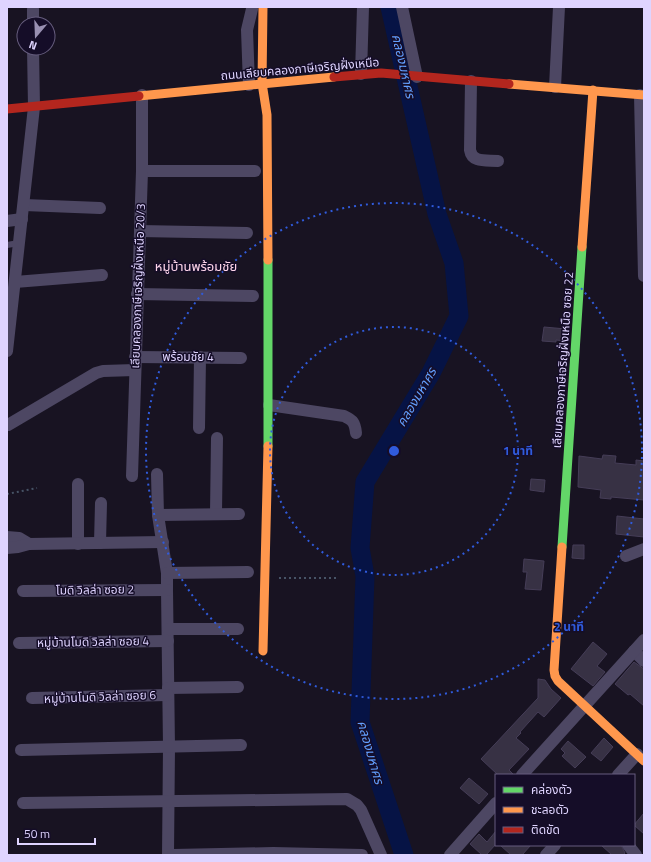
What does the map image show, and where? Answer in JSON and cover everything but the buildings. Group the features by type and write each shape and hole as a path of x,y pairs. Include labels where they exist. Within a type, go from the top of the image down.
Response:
{"street":[{"path":"361,74 362,7"},
{"path":"402,7 415,77"},
{"path":"554,87 559,7"},
{"path":"257,8 262,83 267,115 269,405 263,651"},
{"path":"249,85 247,30 257,8"},
{"path":"33,10 33,16"},
{"path":"7,350 9,308 15,282 34,107 33,56"},
{"name":"ถนนเลียบคลองภาษีเจริญฝั่งเหนือ","path":"7,109 262,83 381,73 642,95"},
{"path":"471,81 471,155 476,160 498,161"},
{"name":"เลียบคลองภาษีเจริญฝั่งเหนือ ซอย 22","path":"594,90 554,670 558,681 640,757"},
{"name":"เลียบคลองภาษีเจริญฝั่งเหนือ 20/3","path":"132,476 142,171 142,95"},
{"path":"642,95 644,276"},
{"path":"142,171 255,171"},
{"path":"24,205 100,208"},
{"path":"7,221 22,219"},
{"path":"140,231 247,233"},
{"path":"15,282 102,275"},
{"path":"137,294 253,296"},
{"name":"พร้อมชัย 4","path":"135,357 241,358"},
{"path":"200,357 200,428"},
{"path":"8,425 96,373 103,371 135,370"},
{"path":"269,405 344,416 351,419 355,424 356,433"},
{"path":"216,514 217,438"},
{"path":"157,474 158,515 163,542 167,590 169,747 168,855"},
{"path":"78,484 78,544"},
{"path":"100,543 101,503"},
{"path":"158,515 239,514"},
{"path":"7,536 19,538 29,544"},
{"path":"7,548 29,544 163,542"},
{"path":"626,556 644,549"},
{"path":"166,573 248,572"},
{"name":"โมดิ วิลล่า ซอย 2","path":"23,591 167,590"},
{"name":"หมู่บ้านโมดิ วิลล่า ซอย 4","path":"19,643 168,635 238,629"},
{"path":"523,774 644,640"},
{"path":"634,652 644,661"},
{"name":"หมู่บ้านโมดิ วิลล่า ซอย 6","path":"32,698 238,687"},
{"path":"21,750 241,745"},
{"path":"619,774 640,757"},
{"path":"23,803 346,800 358,805 381,855"},
{"path":"450,855 495,804"},
{"path":"546,855 554,846"},
{"path":"629,846 636,855"},
{"path":"173,855 362,855"}],"lane":[{"path":"7,245 19,243"}],"path":[{"path":"7,494 37,488"},
{"path":"265,578 336,578"}],"waterway":[{"name":"คลองมหาศร","path":"390,7 437,214 454,263 459,316 431,373 365,482 360,548 365,576 360,722 404,855"}],"traffic: fast":[{"path":"562,547 582,247"},
{"path":"268,260 268,446"}],"traffic: slow":[{"path":"263,7 262,83 267,115 268,260"},
{"path":"139,96 334,77"},
{"path":"509,84 644,95"},
{"path":"582,247 593,90"},
{"path":"263,651 268,446"},
{"path":"562,547 554,670 555,676 558,681 644,761"}],"traffic: jam":[{"path":"334,77 381,73 509,84"},
{"path":"7,109 139,96"}],"district":[{"name":"หมู่บ้านพร้อมชัย","path":"196,266"}]}
